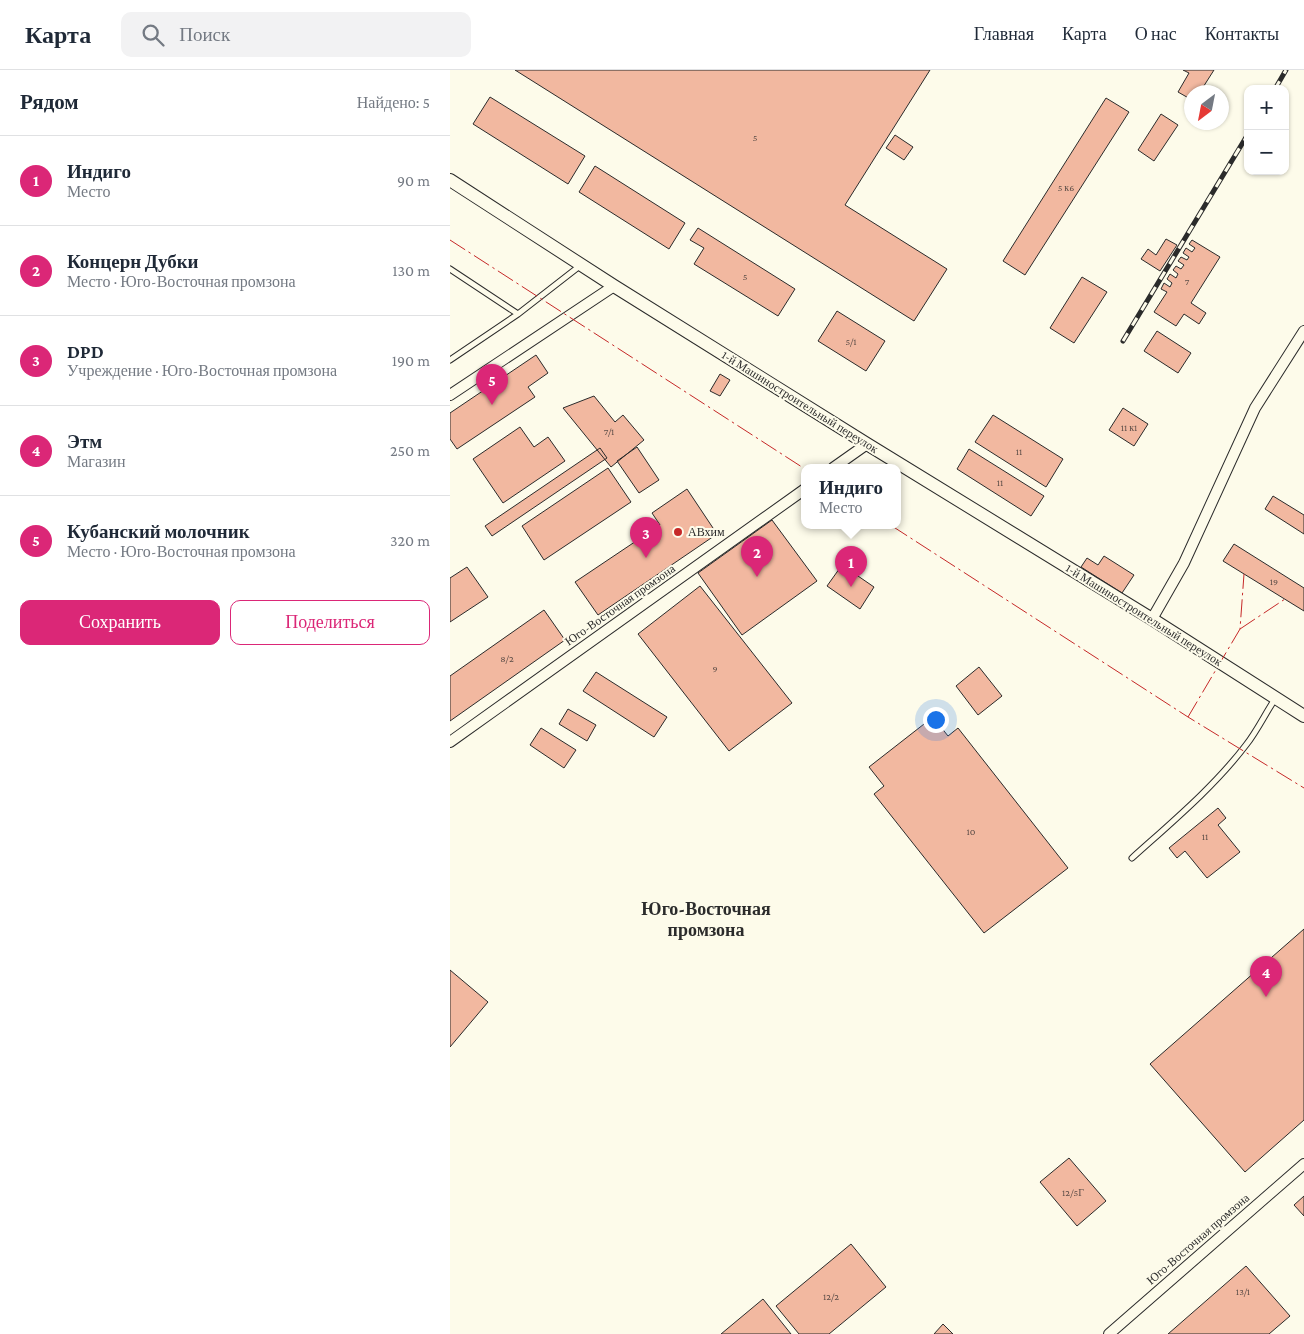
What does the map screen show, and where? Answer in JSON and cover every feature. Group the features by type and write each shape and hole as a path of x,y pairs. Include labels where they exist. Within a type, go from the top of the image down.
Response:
{"street":[{"name":"1-й Машиностроительный переулок","path":"450,180 614,286 900,464"},
{"path":"450,395 614,286"},
{"path":"1152,619 1184,563 1255,408 1304,331"},
{"path":"839,464 867,444"},
{"name":"1-й Машиностроительный переулок","path":"901,465 1152,619 1304,716"},
{"name":"Юго-Восточная промзона","path":"450,742 801,492"},
{"name":"Юго-Восточная промзона","path":"1109,1334 1304,1164"}],"lane":[{"path":"450,360 518,314 581,265"},
{"path":"450,269 518,314"},
{"path":"1132,858 1195,802 1227,768 1248,743 1275,698"}],"building":[{"path":"515,70 930,70 845,205 947,269 914,321"},
{"path":"1183,70 1214,70 1204,85 1184,85 1184,95 1178,92 1189,73"},
{"path":"490,97 585,156 568,184 473,124"},
{"path":"1106,98 1129,112 1025,275 1003,261"},
{"path":"1161,114 1178,125 1154,161 1138,150"},
{"path":"895,135 913,147 904,160 886,148"},
{"path":"595,166 685,223 669,249 579,192"},
{"path":"698,228 795,289 778,316 694,264 704,248 690,240"},
{"path":"1166,239 1177,245 1160,271 1141,259 1148,249 1156,255"},
{"path":"1192,240 1220,257 1191,303 1206,313 1199,324 1184,314 1176,326 1154,312 1167,292 1161,289 1164,283 1170,287 1172,283 1167,279 1170,274 1176,278 1178,274 1173,270 1176,266 1181,269 1184,265 1178,261 1181,257 1187,260 1189,257 1183,253 1186,248 1192,252 1195,248 1189,244"},
{"path":"1082,277 1107,292 1074,343 1050,328"},
{"path":"837,311 885,341 866,371 818,341"},
{"path":"1157,331 1191,353 1178,373 1144,351"},
{"path":"536,355 548,373 528,387 535,397 457,449 450,439 450,413"},
{"path":"720,374 730,380 720,396 710,391"},
{"path":"594,396 615,422 623,415 644,440 611,467 563,408"},
{"path":"1123,408 1148,424 1134,446 1109,430"},
{"path":"993,415 1063,459 1046,487 975,442"},
{"path":"520,427 534,447 548,437 565,461 503,503 473,459"},
{"path":"637,447 659,480 639,493 617,461"},
{"path":"600,448 607,458 492,536 485,526"},
{"path":"969,449 1044,496 1031,516 957,469"},
{"path":"608,468 631,502 544,560 522,526"},
{"path":"687,489 717,534 598,615 575,582 660,525 652,513"},
{"path":"1273,496 1304,515 1304,534 1265,509"},
{"path":"772,520 817,581 742,635 698,573"},
{"path":"1234,544 1304,588 1304,611 1223,561"},
{"path":"1104,556 1134,575 1122,593 1081,567 1087,558 1098,565"},
{"path":"842,565 874,587 860,609 827,586"},
{"path":"467,567 488,597 450,622 450,578"},
{"path":"700,586 792,703 729,751 638,634"},
{"path":"544,610 565,640 450,721 450,676"},
{"path":"979,667 1002,696 978,715 956,686"},
{"path":"596,672 667,717 654,737 583,691"},
{"path":"568,709 596,725 587,741 559,724"},
{"path":"933,717 948,736 958,728 1068,868 984,933 874,794 884,786 869,767"},
{"path":"541,728 576,750 564,768 530,745"},
{"path":"1218,808 1226,818 1218,825 1240,852 1207,878 1185,851 1177,858 1169,848"},
{"path":"1304,929 1304,1120 1245,1172 1150,1064"},
{"path":"450,970 488,1002 450,1047"},
{"path":"1069,1158 1106,1201 1077,1226 1040,1182"},
{"path":"1304,1196 1304,1216 1294,1205"},
{"path":"851,1244 886,1287 829,1334 799,1334 776,1306"},
{"path":"1246,1266 1290,1316 1269,1334 1168,1334"},
{"path":"763,1299 791,1334 721,1334"},
{"path":"943,1324 953,1334 934,1334"}],"railway":[{"path":"1277,85 1286,70"},
{"path":"1123,341 1244,141"}],"power":[{"path":"450,240 801,466"},
{"path":"897,529 1188,717 1304,788"},
{"path":"1188,717 1240,629 1244,574"},
{"path":"1240,629 1285,599"}],"place":[{"name":"Кубанский молочник","path":"492,405"},
{"name":"АВхим","path":"678,532"},
{"name":"DPD","path":"646,558"},
{"name":"Концерн Дубки","path":"757,577"},
{"name":"Индиго","path":"851,587"},
{"name":"Этм","path":"1266,997"}],"district":[{"name":"Юго-Восточная промзона","path":"706,920"}]}
